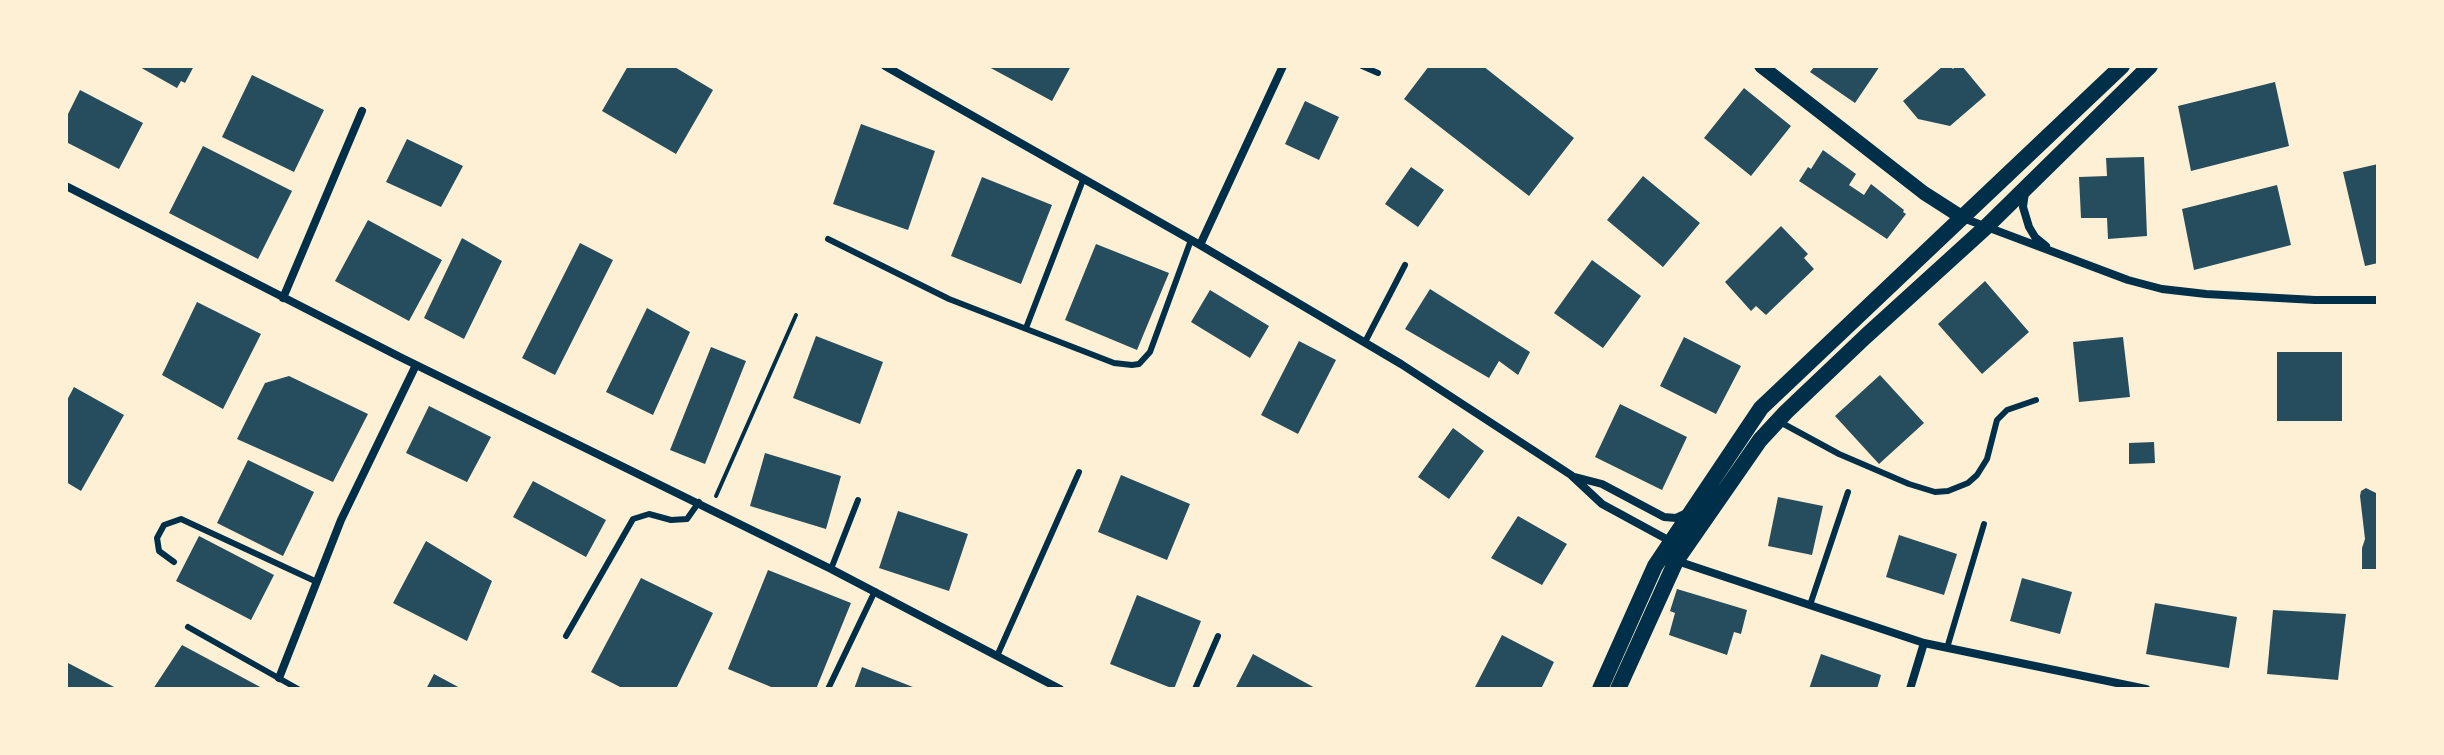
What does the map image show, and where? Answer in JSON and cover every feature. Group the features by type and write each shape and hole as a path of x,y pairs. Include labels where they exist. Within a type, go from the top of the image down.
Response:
{"main road":[{"path":"1600,689 1637,603 1670,541 1770,398 2122,66"},
{"path":"1618,689 1676,561 1748,455 1777,420 1986,227 2150,66"}],"street":[{"path":"885,66 1365,342 1571,475 1602,504 1670,541 1676,561 1924,643 2146,689"},
{"path":"1200,245 1283,66"},
{"path":"1761,66 1924,193 1963,218 1986,227 2138,283 2178,291 2315,300 2378,300"},
{"path":"283,298 362,111"},
{"path":"2032,182 2024,196 2026,220 2035,237 2054,251"},
{"path":"66,186 416,365 875,591 1059,689"},
{"path":"279,678 356,488 416,365"},
{"path":"1571,475 1602,484 1668,518 1684,516 1692,509"},
{"path":"1910,689 1924,643"}],"lane":[{"path":"1362,66 1378,73"},
{"path":"1026,328 1083,180"},
{"path":"828,239 949,299 1114,363 1139,364 1150,352 1191,240"},
{"path":"1365,342 1405,265"},
{"path":"1777,420 1839,454 1909,484 1935,492 1948,491 1968,483 1977,475 1987,459 1997,420 2016,405 2036,400"},
{"path":"997,656 1079,472"},
{"path":"1810,605 1848,492"},
{"path":"831,569 858,500"},
{"path":"566,636 633,519 649,514 671,520 687,519 699,502"},
{"path":"174,562 159,551 157,538 164,525 181,519 317,582"},
{"path":"1947,648 1984,524"},
{"path":"828,689 875,591"},
{"path":"188,627 298,689"},
{"path":"1195,689 1218,636"}],"path":[{"path":"711,508 796,315"}],"building":[{"path":"138,66 194,66 185,83 181,81 177,88"},
{"path":"628,66 673,66 713,90 676,154 602,111"},
{"path":"987,66 1071,66 1052,101"},
{"path":"1429,66 1483,66 1574,138 1529,196 1404,99"},
{"path":"1815,66 1880,66 1855,103 1810,72"},
{"path":"1943,66 1953,69 1962,66 1986,95 1950,126 1918,119 1903,101"},
{"path":"252,75 324,110 294,172 222,137"},
{"path":"2275,82 2289,146 2191,171 2178,106"},
{"path":"1744,88 1791,126 1751,176 1704,138"},
{"path":"80,90 143,123 119,169 66,142 66,118"},
{"path":"1305,101 1339,117 1319,160 1285,144"},
{"path":"861,124 935,151 908,230 833,204"},
{"path":"407,139 463,166 441,207 386,182"},
{"path":"203,146 292,191 258,259 169,213"},
{"path":"1823,150 1856,174 1849,185 1864,195 1871,184 1904,210 1906,214 1887,239 1799,181"},
{"path":"2144,157 2147,236 2108,239 2107,218 2081,218 2079,177 2107,176 2106,158"},
{"path":"2378,164 2378,263 2365,266 2343,172"},
{"path":"1411,167 1444,190 1418,227 1385,204"},
{"path":"1643,176 1700,223 1663,267 1607,220"},
{"path":"982,177 1052,205 1021,284 951,256"},
{"path":"2277,185 2291,245 2194,270 2182,209"},
{"path":"368,220 442,260 409,321 335,281"},
{"path":"1781,226 1808,254 1804,258 1814,269 1766,315 1756,306 1751,311 1725,282"},
{"path":"462,238 502,261 464,339 424,318"},
{"path":"580,243 613,260 555,375 522,358"},
{"path":"1096,244 1169,273 1137,350 1065,320"},
{"path":"1592,260 1641,296 1603,348 1554,313"},
{"path":"1985,281 2029,332 1982,374 1938,324"},
{"path":"1430,289 1530,352 1518,375 1499,361 1489,378 1405,329"},
{"path":"1210,290 1269,326 1250,358 1191,322"},
{"path":"197,302 261,334 223,409 162,375"},
{"path":"647,308 690,332 653,415 606,392"},
{"path":"816,336 883,362 860,424 793,398"},
{"path":"1684,337 1741,366 1716,414 1660,386"},
{"path":"2123,337 2130,397 2079,402 2073,342"},
{"path":"1299,341 1336,360 1298,434 1261,415"},
{"path":"711,347 746,361 705,464 670,450"},
{"path":"2277,352 2342,352 2342,421 2277,421"},
{"path":"1880,375 1924,423 1879,464 1835,416"},
{"path":"289,376 368,414 333,482 237,439 265,383"},
{"path":"74,387 124,415 81,491 66,482 66,402"},
{"path":"1620,404 1687,437 1662,490 1595,457"},
{"path":"429,406 491,437 467,482 406,453"},
{"path":"1453,428 1484,451 1449,499 1418,477"},
{"path":"2154,442 2155,463 2129,464 2129,443"},
{"path":"765,453 841,476 826,529 750,506"},
{"path":"248,460 314,492 283,556 217,523"},
{"path":"1121,475 1190,504 1167,560 1098,532"},
{"path":"533,481 606,520 586,557 513,517"},
{"path":"2366,488 2378,494 2378,569 2362,569 2365,539 2360,496"},
{"path":"1778,497 1823,506 1812,555 1768,546"},
{"path":"898,511 968,534 949,591 879,568"},
{"path":"1518,516 1567,544 1542,585 1491,558"},
{"path":"1899,535 1957,554 1944,595 1886,577"},
{"path":"199,536 274,575 251,620 176,581"},
{"path":"426,541 492,581 467,641 393,603"},
{"path":"768,570 851,603 816,689 776,689 728,669"},
{"path":"641,578 713,613 676,689 624,689 591,672"},
{"path":"2022,578 2072,592 2060,634 2010,621"},
{"path":"1677,589 1747,610 1741,634 1734,632 1727,655 1669,635 1675,613 1670,611"},
{"path":"1137,595 1201,621 1174,689 1110,664"},
{"path":"2155,603 2237,617 2229,668 2146,654"},
{"path":"2273,610 2346,614 2338,680 2267,674"},
{"path":"1502,635 1554,662 1541,689 1474,689"},
{"path":"182,645 264,689 153,689"},
{"path":"1253,654 1317,689 1235,689"},
{"path":"1821,654 1881,675 1877,689 1809,689"},
{"path":"68,663 118,689 66,689"},
{"path":"862,667 918,689 854,689"},
{"path":"434,674 462,689 426,689"}]}
